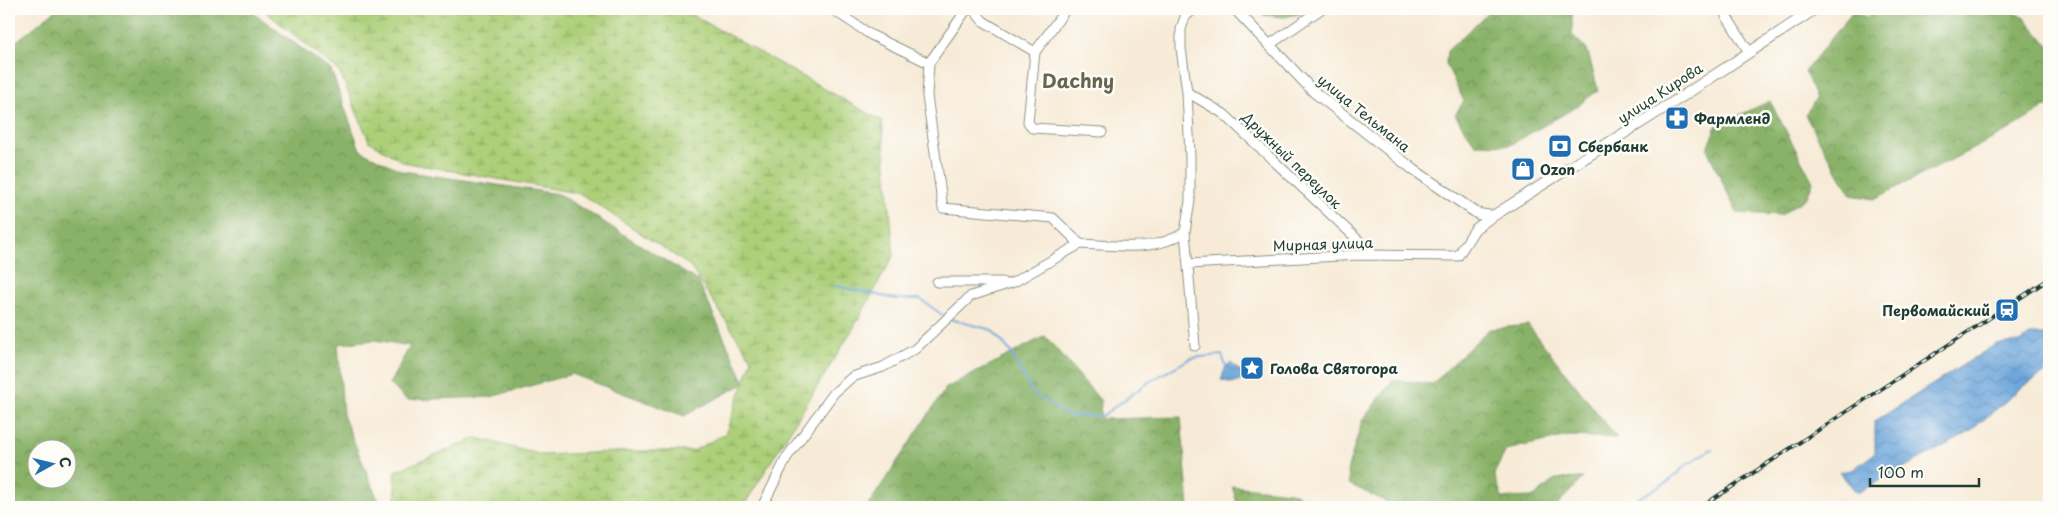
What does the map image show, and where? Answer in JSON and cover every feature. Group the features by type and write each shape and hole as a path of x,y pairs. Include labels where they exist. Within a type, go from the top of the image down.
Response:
{"street":[{"path":"832,9 871,35 930,63"},
{"path":"967,9 930,63 926,96 943,208 1053,218 1080,244"},
{"path":"972,9 983,21 1035,52"},
{"path":"1066,9 1035,52 1028,122 1032,128 1102,132"},
{"path":"1194,9 1185,17 1181,30 1181,48 1187,92 1190,201 1185,232 1196,346"},
{"name":"улица Тельмана","path":"1235,9 1314,92 1414,170 1478,214 1493,216"},
{"path":"1269,45 1321,9"},
{"path":"1722,9 1749,52"},
{"name":"улица Кирова","path":"1493,216 1815,9"},
{"name":"Дружный переулок","path":"1187,92 1224,114 1374,255"},
{"name":"Мирная улица","path":"1188,264 1374,255 1458,256 1475,229 1493,216"},
{"path":"762,507 787,457 834,393 852,377 882,368 915,349 971,296 1014,282 1080,244 1155,245 1172,240 1185,232"},
{"path":"937,282 1014,282"}],"green space":[{"path":"57,9 248,9 331,70 360,150 402,171 559,194 698,281 745,383 684,416 572,374 491,397 407,400 389,384 410,346 375,340 338,344 343,415 381,507 9,507 9,47"},
{"path":"262,9 682,9 882,121 894,255 854,327 743,507 396,507 395,471 477,438 542,455 693,451 725,434 752,360 689,265 581,194 403,162 369,141 339,71"},
{"path":"1266,9 1302,9 1309,12 1283,17 1263,15"},
{"path":"1492,9 1572,9 1572,35 1587,49 1598,90 1576,107 1510,145 1475,144 1455,115 1464,101 1446,64 1447,51"},
{"path":"1874,9 2008,9 2026,19 2049,46 2049,105 2004,133 1874,199 1851,195 1805,115 1816,99 1805,71 1853,12 1867,17"},
{"path":"1770,101 1813,182 1807,197 1781,215 1737,213 1707,149 1716,126"},
{"path":"1528,325 1617,438 1568,436 1506,450 1494,474 1502,498 1534,497 1555,479 1583,478 1555,507 1397,507 1349,484 1348,468 1362,421 1393,380 1432,384 1489,329"},
{"path":"1045,336 1101,401 1100,419 1181,417 1189,507 867,507 946,388"},
{"path":"1232,486 1290,492 1326,507 1238,507"}],"water":[{"path":"2030,335 2049,335 2049,370 2020,389 1968,433 1857,493 1839,472 1852,470 1875,453 1875,421 1996,344 2019,342"},
{"path":"1231,363 1242,373 1240,381 1231,383 1221,380 1226,366"}],"waterway":[{"path":"835,286 896,299 920,299 944,316"},
{"path":"950,319 992,330 1010,351 1033,393 1069,416 1102,416 1149,382 1191,358 1222,355 1226,366"},
{"path":"1622,507 1669,481 1685,466 1712,449"}],"railway":[{"path":"1701,507 2049,279"}],"place":[{"name":"Фармленд","path":"1677,118"},
{"name":"Сбербанк","path":"1560,146"},
{"name":"Ozon","path":"1523,169"},
{"name":"Первомайский","path":"2007,310"},
{"name":"Голова Святогора","path":"1252,368"}],"district":[{"name":"Dachny","path":"1078,80"}]}
